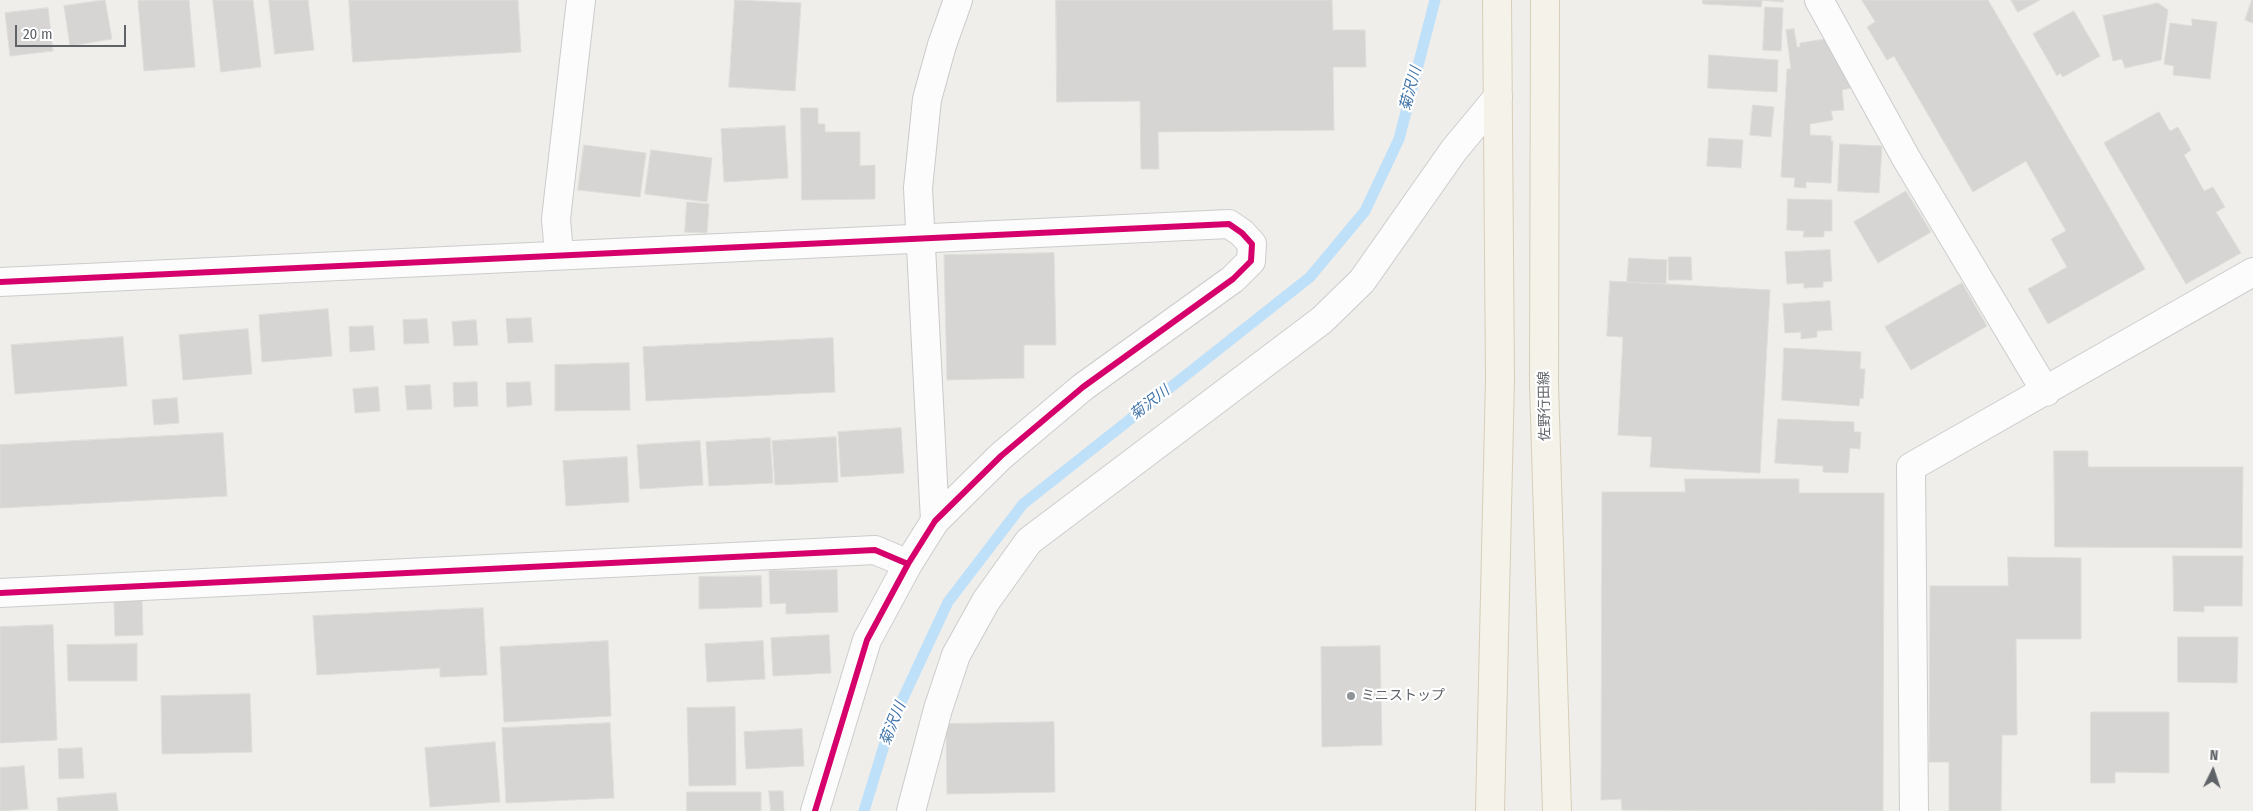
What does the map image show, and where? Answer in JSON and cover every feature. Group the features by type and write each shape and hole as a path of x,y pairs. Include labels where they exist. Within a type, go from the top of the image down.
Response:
{"main road":[{"path":"1490,811 1500,379 1497,0"},
{"name":"佐野行田線","path":"1545,0 1544,384 1557,811"}],"street":[{"path":"559,254 556,219 581,0"},
{"path":"935,520 919,238 918,188 927,99 942,45 958,0"},
{"path":"1819,0 1906,158 2046,392"},
{"path":"911,811 938,709 956,655 986,601 1029,541 1322,320 1362,281 1454,150 1498,97"},
{"path":"0,282 559,254 1229,224 1242,233 1252,244 1251,261 1233,279 1083,387 1002,456 935,520 908,564 867,640 815,811"},
{"path":"1914,811 1911,467 2046,392 2253,272"},
{"path":"0,594 875,550 908,564"}],"building":[{"path":"105,0 112,39 70,46 64,6"},
{"path":"189,0 195,67 144,71 138,1"},
{"path":"213,0 253,0 261,67 221,72"},
{"path":"269,0 308,0 314,50 275,54"},
{"path":"349,0 518,0 521,52 353,62"},
{"path":"735,0 801,3 795,91 729,87"},
{"path":"1056,0 1332,0 1333,30 1365,30 1366,67 1333,67 1334,130 1158,132 1159,169 1141,169 1140,101 1057,102"},
{"path":"1703,0 1762,0 1761,7 1703,4"},
{"path":"1762,0 1784,0 1783,2"},
{"path":"1862,0 1988,0 2145,269 2048,324 2028,289 2067,267 2051,239 2066,231 2026,161 1973,192 1894,56 1887,60 1867,27 1875,22"},
{"path":"2011,0 2040,0 2018,12"},
{"path":"2253,0 2253,23 2245,20"},
{"path":"2158,3 2168,10 2161,60 2125,68 2122,59 2113,61 2103,16"},
{"path":"1765,7 1783,8 1781,51 1763,50"},
{"path":"48,8 53,51 10,56 5,13"},
{"path":"2074,11 2100,56 2063,77 2060,73 2057,76 2033,34"},
{"path":"2192,19 2217,22 2210,79 2173,75 2174,66 2164,64 2170,23 2192,26"},
{"path":"1794,29 1797,47 1800,47 1800,43 1825,39 1851,88 1842,90 1844,110 1831,111 1833,120 1810,124 1810,135 1831,136 1831,141 1833,141 1831,183 1806,182 1806,188 1794,187 1795,178 1781,177 1787,69 1791,69 1786,30"},
{"path":"1709,55 1778,60 1777,92 1708,88"},
{"path":"1753,105 1774,107 1771,137 1750,135"},
{"path":"801,108 818,108 818,124 825,124 825,132 860,132 860,166 875,165 875,199 802,200"},
{"path":"2159,112 2170,131 2178,127 2191,150 2184,155 2204,191 2213,187 2225,207 2216,212 2241,253 2186,284 2104,143"},
{"path":"785,126 788,178 724,182 721,129"},
{"path":"1709,138 1743,140 1741,168 1707,166"},
{"path":"1840,144 1882,146 1879,193 1838,191"},
{"path":"584,145 646,153 640,197 578,190"},
{"path":"651,150 712,158 707,202 645,194"},
{"path":"1906,191 1931,232 1878,263 1854,222"},
{"path":"1788,199 1832,200 1832,231 1824,231 1824,237 1803,237 1804,231 1787,230"},
{"path":"687,202 709,204 707,233 685,232"},
{"path":"1830,250 1832,281 1823,282 1823,287 1804,288 1804,283 1787,284 1785,252"},
{"path":"1054,253 1056,345 1024,345 1024,378 947,380 944,255"},
{"path":"1669,257 1691,257 1692,280 1669,280"},
{"path":"1629,258 1667,260 1666,284 1627,282"},
{"path":"1610,281 1770,290 1760,473 1650,467 1652,437 1618,435 1623,337 1607,336"},
{"path":"1962,283 1987,326 1911,370 1885,327"},
{"path":"1830,301 1832,330 1817,331 1817,337 1801,339 1801,332 1785,333 1783,304"},
{"path":"328,309 332,356 262,362 259,315"},
{"path":"531,318 533,342 508,343 506,319"},
{"path":"427,319 429,343 404,344 403,320"},
{"path":"476,320 478,345 454,346 452,322"},
{"path":"373,326 375,350 350,352 349,327"},
{"path":"248,329 252,374 183,380 179,335"},
{"path":"123,337 127,386 15,394 11,345"},
{"path":"833,338 835,392 646,401 643,347"},
{"path":"1784,348 1861,352 1860,369 1865,369 1863,399 1860,398 1859,406 1782,400"},
{"path":"629,363 630,410 555,411 555,365"},
{"path":"477,382 478,406 454,407 453,383"},
{"path":"530,382 532,405 507,407 506,383"},
{"path":"430,385 432,409 407,410 405,386"},
{"path":"378,387 380,411 355,413 353,389"},
{"path":"177,398 179,423 154,425 152,400"},
{"path":"1778,419 1854,422 1854,432 1861,432 1860,449 1850,448 1848,473 1823,472 1823,466 1775,463"},
{"path":"901,428 904,473 841,477 838,432"},
{"path":"223,433 227,496 0,508 0,445"},
{"path":"836,437 838,482 775,485 772,441"},
{"path":"770,438 773,483 709,486 706,442"},
{"path":"700,441 703,485 640,489 637,445"},
{"path":"2054,451 2088,451 2088,467 2243,467 2242,548 2055,547"},
{"path":"627,457 629,502 566,506 563,461"},
{"path":"1685,479 1799,479 1799,493 1884,493 1883,811 1622,810 1621,799 1601,800 1602,492 1685,492"},
{"path":"2173,556 2243,556 2242,606 2204,606 2204,612 2174,611"},
{"path":"2008,557 2081,558 2081,639 2016,639 2017,735 2002,735 2001,811 1949,811 1949,762 1929,762 1930,586 2008,586"},
{"path":"837,570 838,612 786,614 786,603 770,604 769,571"},
{"path":"761,576 762,607 699,609 699,577"},
{"path":"142,600 143,635 115,636 114,601"},
{"path":"483,608 487,675 440,677 440,668 317,675 313,616"},
{"path":"53,625 57,740 0,743 0,627"},
{"path":"829,635 831,673 773,676 771,638"},
{"path":"2178,637 2238,637 2237,683 2178,682"},
{"path":"608,641 611,716 504,722 500,647"},
{"path":"763,641 765,679 707,682 705,644"},
{"path":"137,644 137,681 68,681 67,645"},
{"name":"ミニストップ","path":"1380,646 1382,745 1322,747 1321,647"},
{"path":"250,694 252,752 162,754 161,696"},
{"path":"735,707 736,785 689,786 687,708"},
{"path":"2091,712 2169,712 2169,773 2115,772 2115,783 2091,783"},
{"path":"1054,722 1055,792 947,794 946,724"},
{"path":"610,723 614,798 506,803 502,728"},
{"path":"802,729 804,766 746,769 744,732"},
{"path":"495,742 500,802 430,807 425,748"},
{"path":"82,748 84,778 59,779 58,749"},
{"path":"24,766 28,809 0,811 0,768"},
{"path":"769,791 783,791 784,811 771,811"},
{"path":"687,792 761,792 761,811 687,811"},
{"path":"116,793 118,811 58,811 57,798"}],"waterway":[{"name":"菊沢川","path":"864,811 890,726 948,602 1023,504 1310,277 1365,211 1399,139 1435,0"}],"cycle path":[{"path":"0,282 1229,224 1242,233 1252,244 1251,261 1233,279 1083,387 1001,456 935,521 908,564 867,640 815,811"},
{"path":"0,593 875,550 908,564"}],"place":[{"name":"ミニストップ","path":"1351,696"}]}
